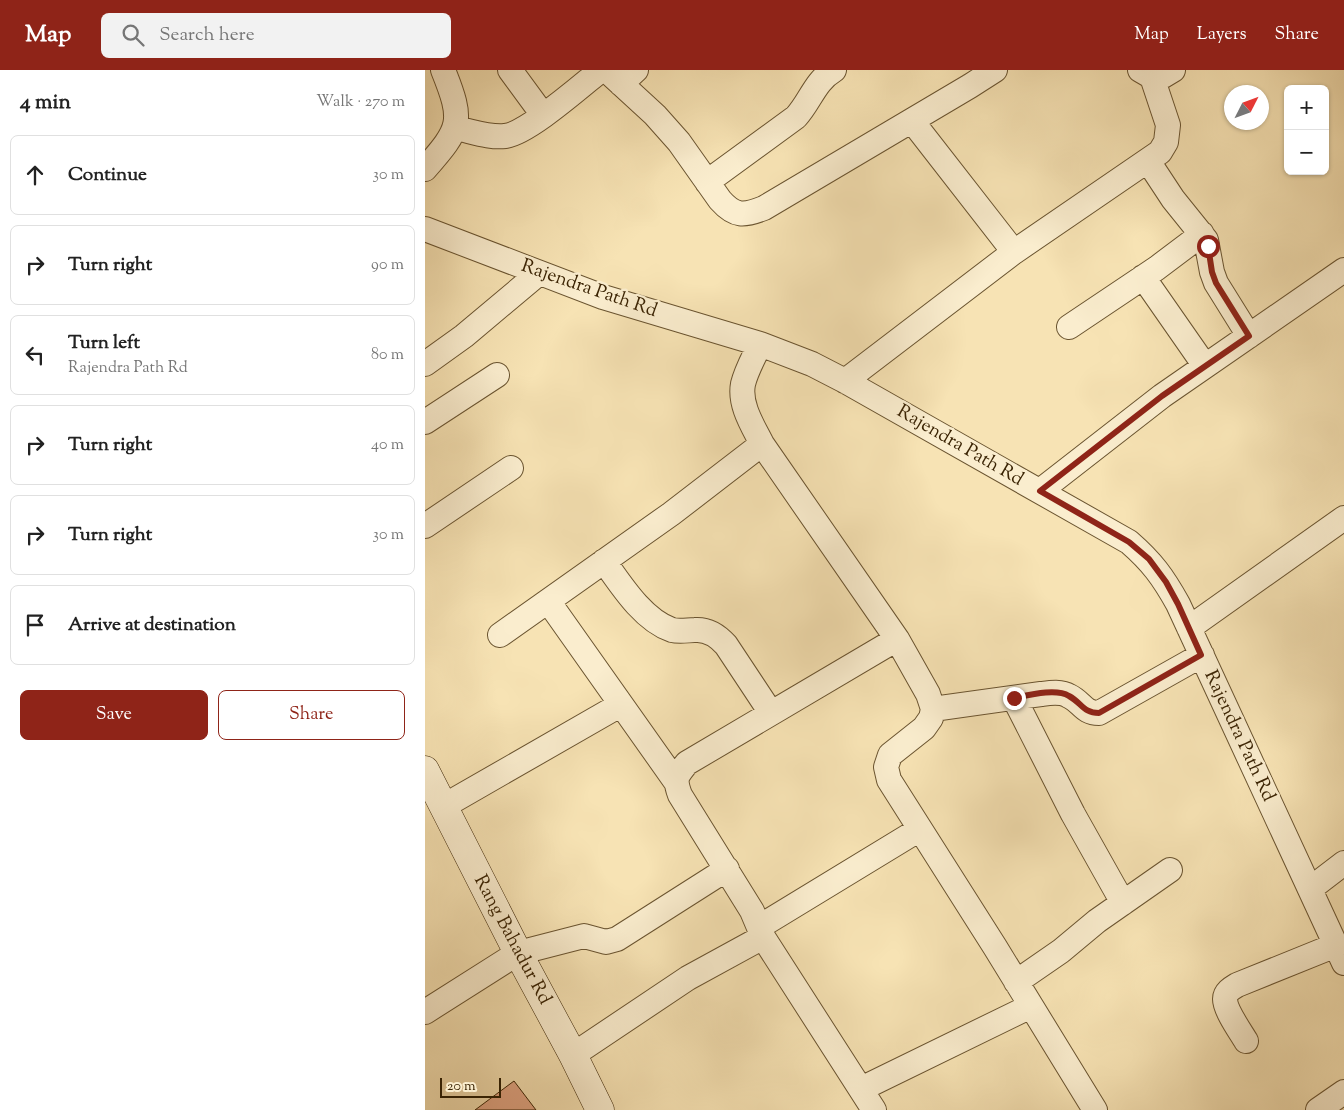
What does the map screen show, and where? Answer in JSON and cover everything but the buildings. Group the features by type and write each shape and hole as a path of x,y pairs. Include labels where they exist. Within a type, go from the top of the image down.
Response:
{"street":[{"path":"425,169 450,138 455,128 455,103 443,70"},
{"path":"510,70 543,115"},
{"path":"455,128 503,137 513,135 543,115 601,70"},
{"path":"707,182 796,117 805,108 809,97 818,84 833,70"},
{"path":"621,75 679,142 727,209 739,214 750,214 764,208 995,70"},
{"path":"845,380 1014,252 1160,152 1166,142 1167,125 1155,72"},
{"path":"912,121 1014,252"},
{"path":"1148,161 1173,199 1207,240 1212,272 1216,283 1249,336"},
{"name":"Rajendra Path Rd","path":"425,229 603,297 760,344 813,364 845,380 1129,542 1149,559 1166,582 1340,954"},
{"path":"1069,326 1203,234"},
{"path":"1040,491 1162,396 1344,270"},
{"path":"425,364 464,336 539,273"},
{"path":"1143,277 1205,366"},
{"path":"760,344 743,384 743,399 748,416 762,444 897,638 928,694 933,709 931,718 923,728 890,755 886,767 889,780 1095,1110"},
{"path":"425,422 497,374"},
{"path":"500,635 671,514 762,444"},
{"path":"425,526 511,468"},
{"path":"1189,628 1344,518"},
{"path":"604,561 630,596 659,623 673,630 697,630 709,632 719,637 771,713"},
{"path":"547,601 676,782 680,795 752,911 761,932 869,1104 1031,1006"},
{"path":"676,782 679,773 687,763 897,638"},
{"path":"933,709 1059,693 1069,695 1090,713 1099,713 1201,655"},
{"path":"1014,698 1073,814 1123,903"},
{"path":"444,806 620,705"},
{"name":"Rang Bahadur Rd","path":"425,770 518,953 573,1055 599,1110"},
{"path":"573,1055 688,978 920,829"},
{"path":"1310,889 1344,863"},
{"path":"425,1012 518,953 584,936 606,942 617,938 727,869"},
{"path":"1016,982 1061,951 1097,920 1170,870"},
{"path":"1246,1042 1228,1009 1225,998 1228,991 1237,984 1340,954"},
{"path":"1318,1110 1344,1092"}],"route":[{"path":"1014,698 1059,693 1069,695 1090,713 1099,713 1201,655 1178,604 1166,582 1149,559 1129,542 1040,491 1162,396 1249,336 1216,283 1212,272 1208,246"}]}
